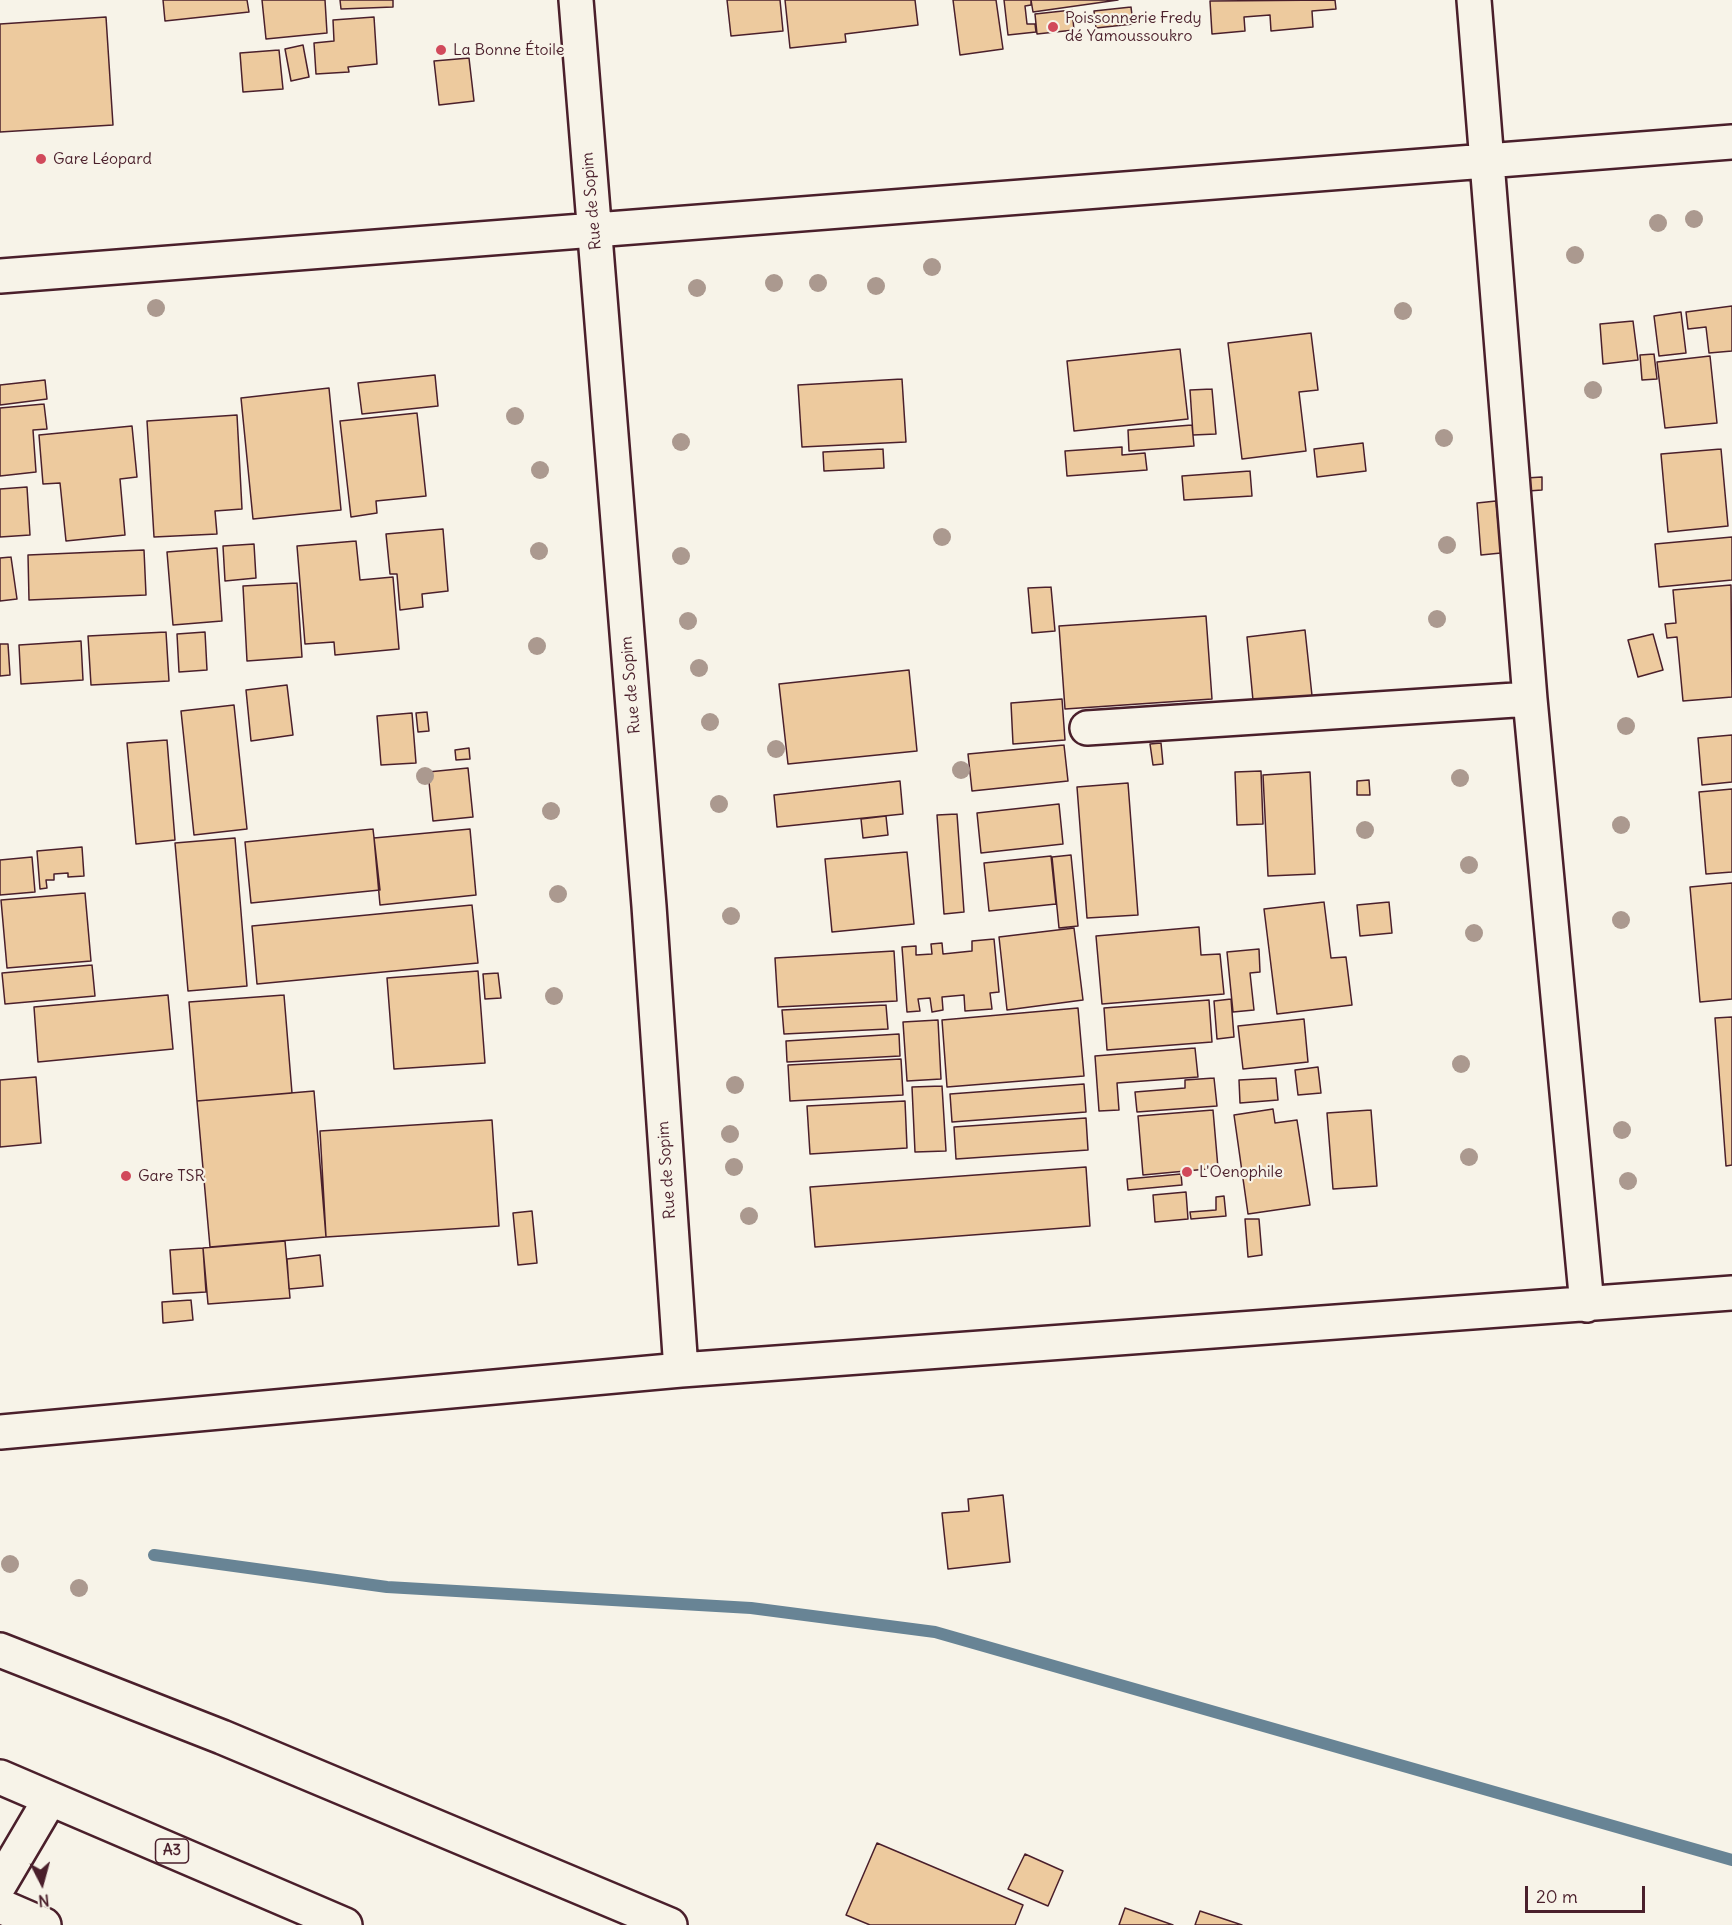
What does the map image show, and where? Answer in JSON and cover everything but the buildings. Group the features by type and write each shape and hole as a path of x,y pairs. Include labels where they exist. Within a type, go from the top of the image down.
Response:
{"main road":[{"name":"Rue de Sopim","path":"576,0 648,894 681,1370"},
{"path":"1474,0 1530,699 1587,1305"},
{"path":"0,276 1732,142"},
{"path":"1087,728 1530,699"},
{"path":"0,1432 681,1370 1732,1293"},
{"path":"0,1650 222,1737 670,1925"},
{"name":"A3","path":"0,1777 345,1925"},
{"path":"0,1884 50,1799"},
{"path":"0,1906 44,1925"}],"waterway":[{"path":"154,1555 387,1587 751,1608 935,1632 1732,1860"}],"place":[{"name":"Poissonnerie Fredy dé Yamoussoukro","path":"1053,27"},
{"name":"La Bonne Étoile","path":"441,50"},
{"name":"Gare Léopard","path":"41,159"},
{"name":"L'Oenophile","path":"1187,1172"},
{"name":"Gare TSR","path":"126,1176"}]}
